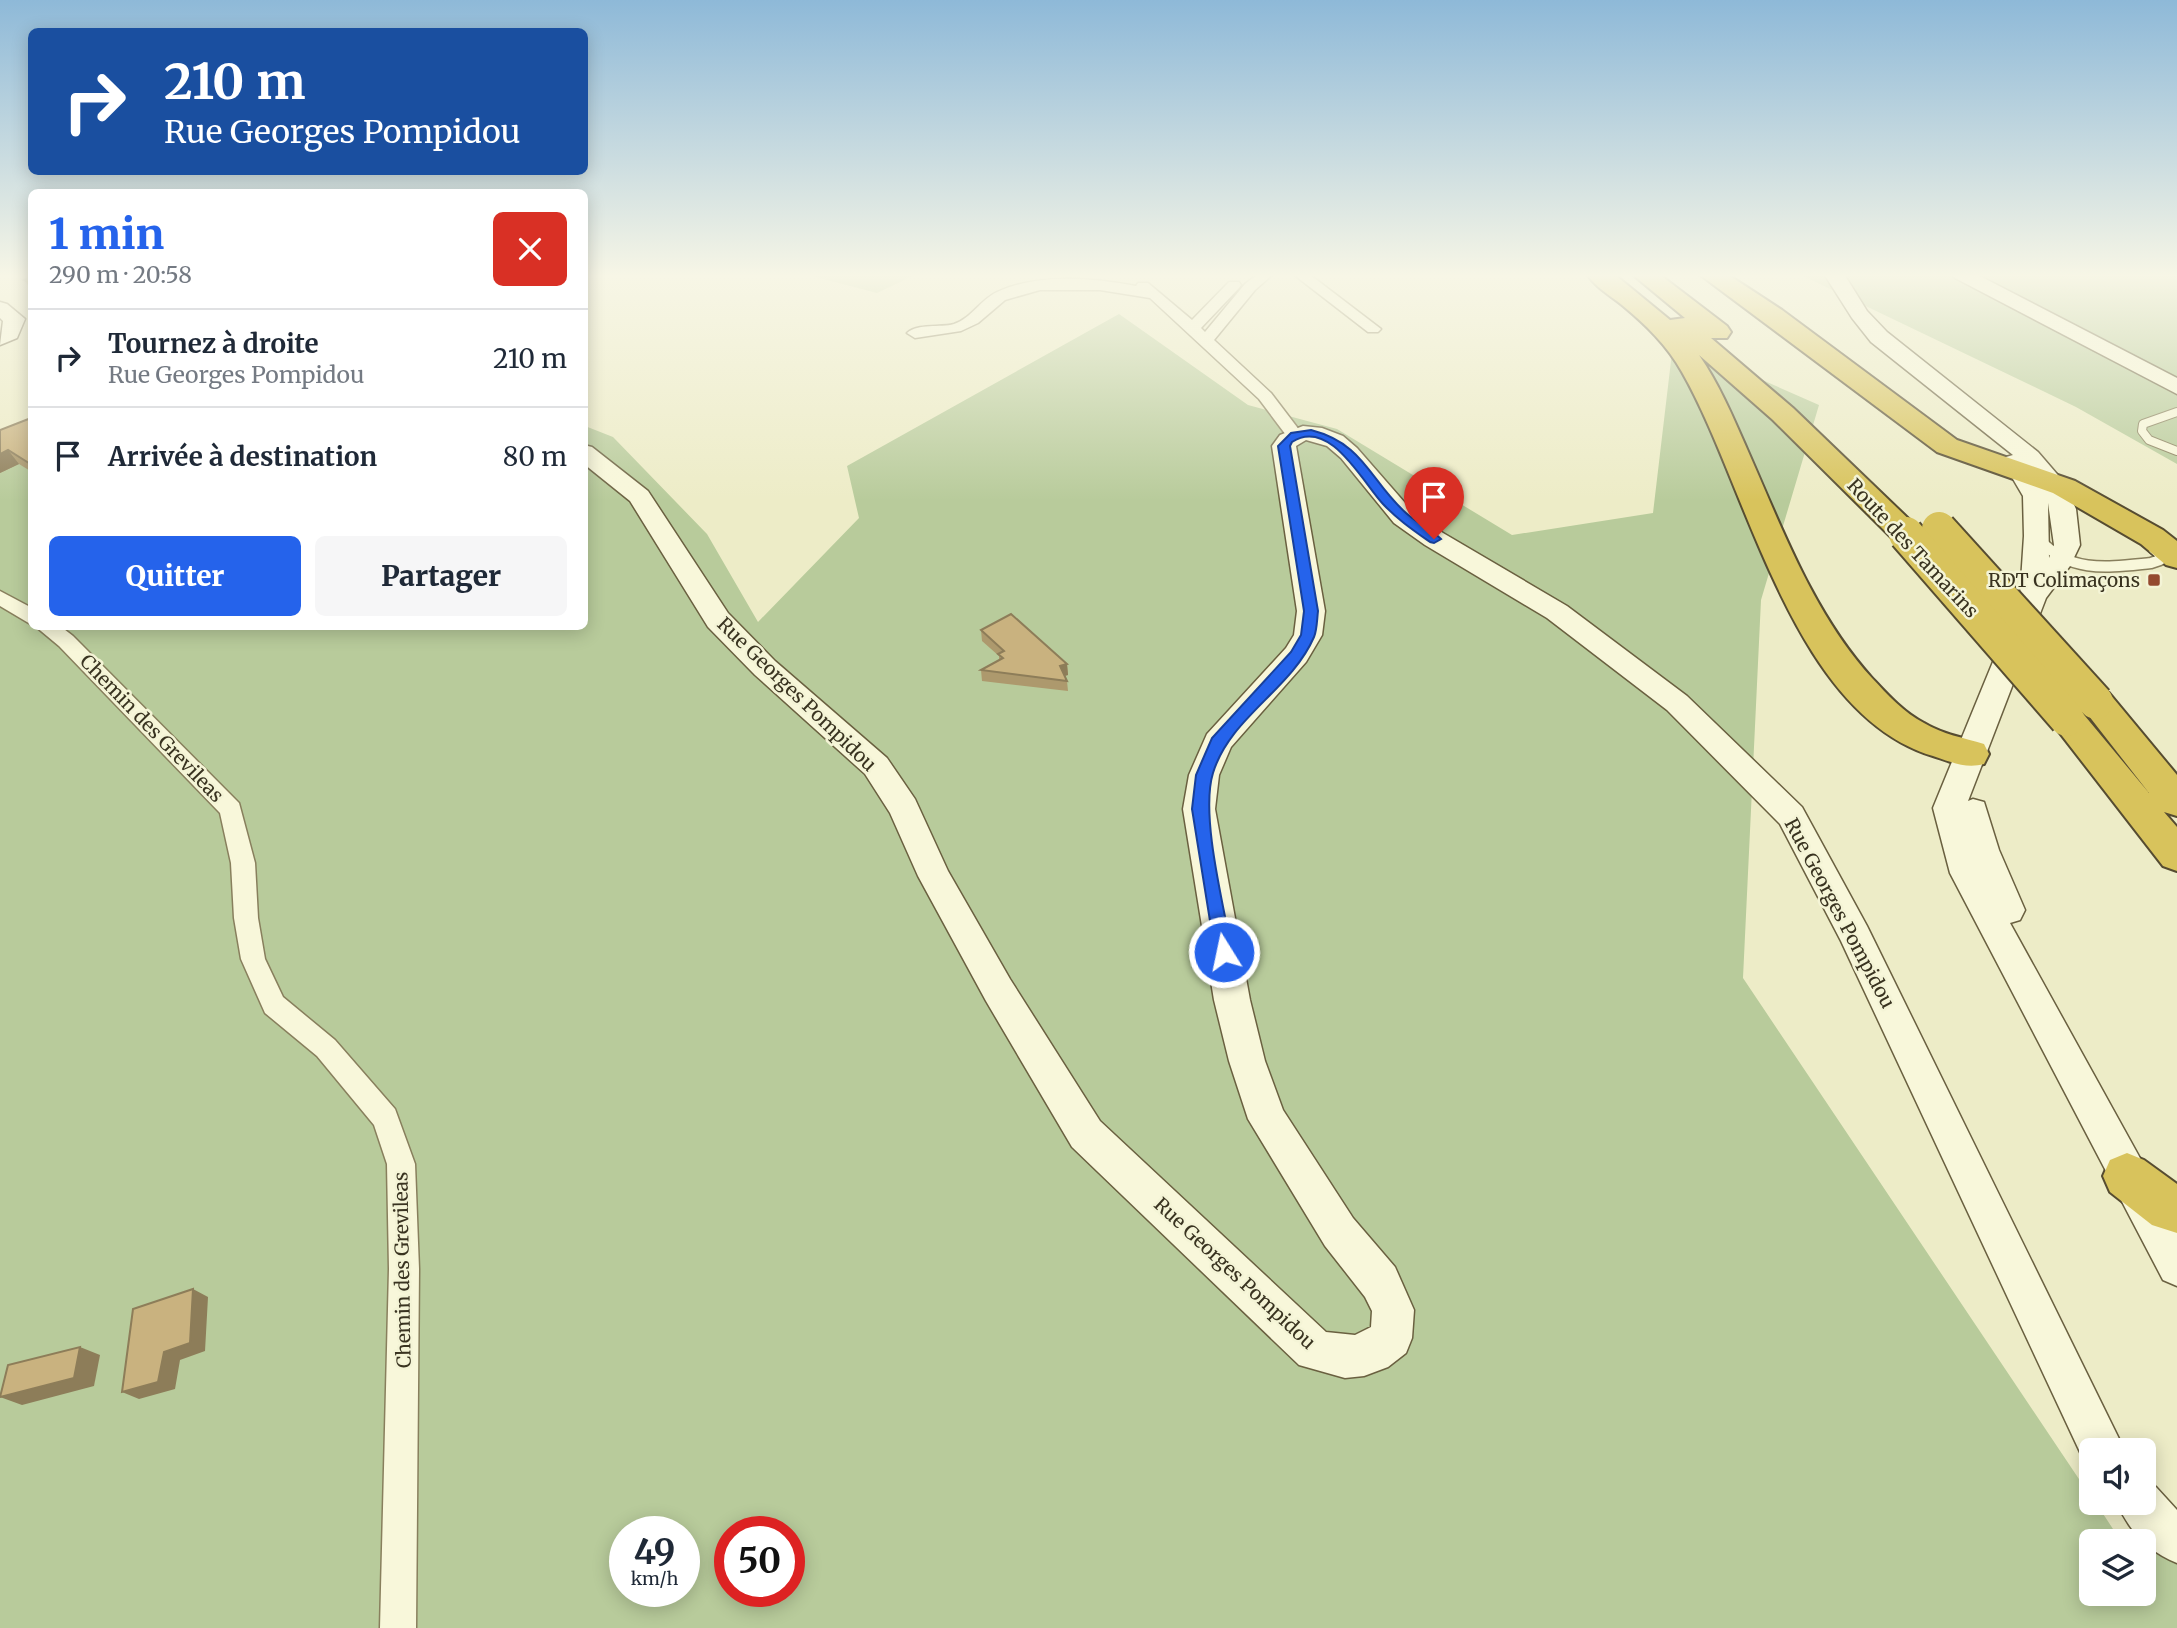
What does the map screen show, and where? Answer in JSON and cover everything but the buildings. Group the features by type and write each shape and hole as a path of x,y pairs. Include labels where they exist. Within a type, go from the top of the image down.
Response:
{"highway":[{"path":"1682,350 1715,409 1821,639 1872,701 1908,732 1971,754"},
{"name":"Route des Tamarins","path":"1710,350 1923,532"},
{"name":"Route des Tamarins","path":"1741,350 1923,532 2082,710 2177,800"},
{"path":"1819,350 1947,446 2051,481 2152,537 2177,558"},
{"name":"Route des Tamarins","path":"2082,710 2177,855"},
{"path":"2126,1176 2174,1215"}],"main road":[{"path":"1895,350 2030,457 2051,481 2063,509 2067,545 2061,560 2033,596 1949,808 1966,873 2126,1176 2177,1266"},
{"path":"2107,350 2177,387"},
{"path":"1979,418 2022,472 2035,496 2037,536 2033,596"},
{"name":"Rue Georges Pompidou","path":"588,455 639,496 718,620 765,668 876,766 904,808 934,876 998,990 1086,1134 1314,1350 1336,1357 1360,1357 1378,1350 1391,1338 1393,1310 1380,1282 1339,1232 1267,1119 1247,1061 1232,1000 1199,809 1204,775 1218,742 1296,655 1308,635 1311,611 1284,446 1295,435 1311,433 1335,441 1349,453 1403,517 1434,539 1557,612 1677,703 1791,817 1855,936 2097,1438"},
{"path":"1971,754 1970,803 1998,890 2174,1215"},
{"path":"2151,1515 2177,1540"}],"street":[{"path":"1216,350 1265,396 1295,435"},
{"path":"0,597 28,615"},
{"name":"Chemin des Grevileas","path":"50,630 66,640 231,809 243,863 246,918 253,958 274,1005 326,1048 384,1118 401,1164 404,1269 401,1590 398,1628"}],"lane":[{"path":"2177,412 2143,424 2142,431 2149,440 2177,451"},
{"path":"2037,536 2049,553 2084,568 2160,560 2160,554 2118,525 2103,508"}],"green space":[{"path":"1055,350 1170,350 1248,405 1337,429 1512,535 1653,513 1672,350 1694,350 1819,405 1761,600 1743,978 2079,1479 2079,1515 2104,1515 2113,1529 2079,1529 2079,1606 2156,1606 2156,1551 2177,1562 2177,1628 0,1628 0,449 28,435 28,630 588,630 588,427 613,437 707,534 758,622 859,518 847,466"},
{"path":"1957,350 2177,350 2177,464 2076,407"}],"place":[{"name":"RDT Colimaçons","path":"2154,580"}],"route":[{"path":"1224,952 1199,809 1204,775 1218,742 1296,655 1308,635 1311,611 1302,542 1284,446 1295,435 1303,433 1322,435 1335,441 1349,453 1403,517 1434,539"}]}
